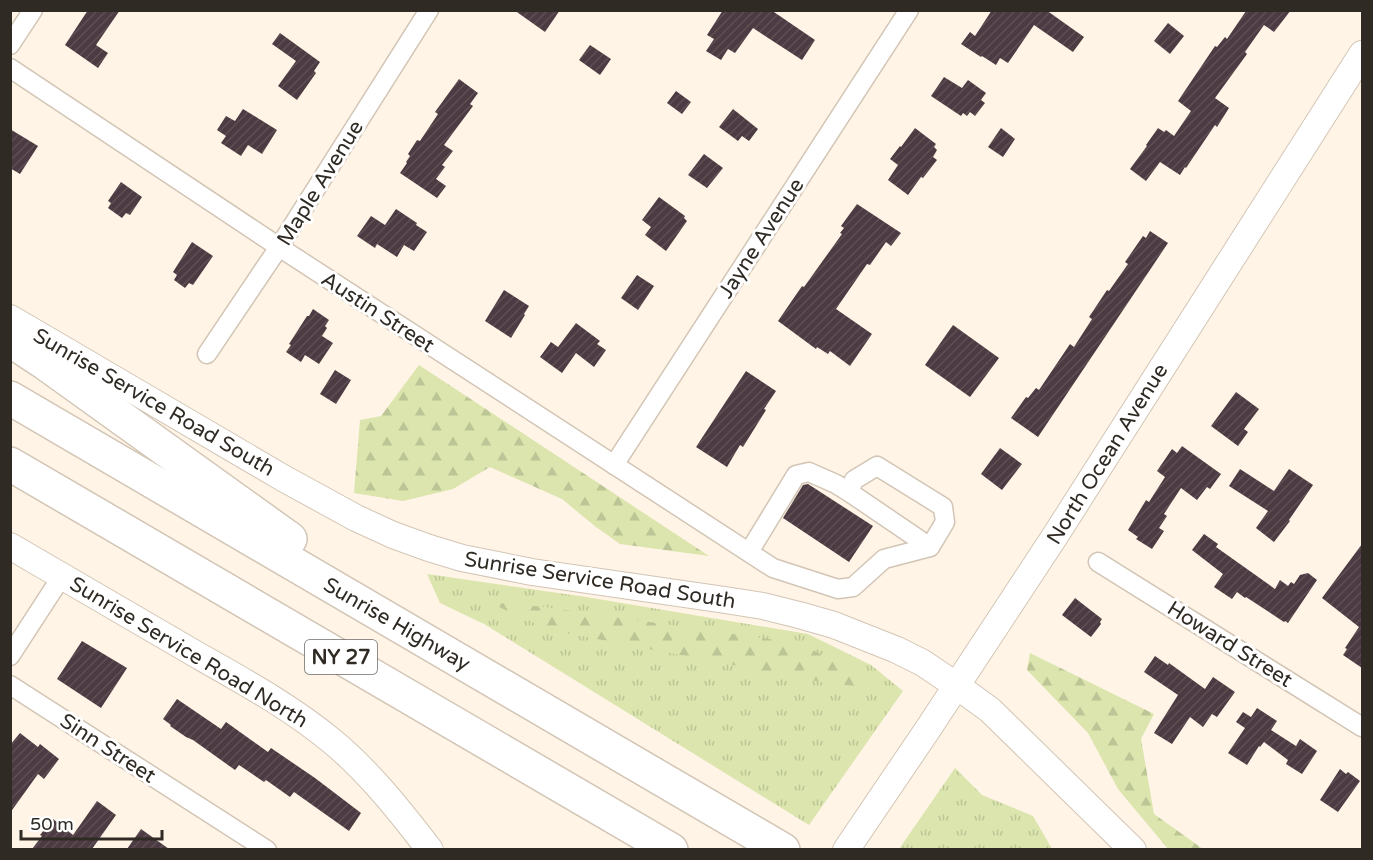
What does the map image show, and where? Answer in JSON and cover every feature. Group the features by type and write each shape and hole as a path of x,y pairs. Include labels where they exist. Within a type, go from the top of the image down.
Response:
{"highway":[{"path":"10,340 274,528 427,641"},
{"name":"Sunrise Highway","path":"10,399 783,849"},
{"name":"NY 27","path":"10,464 671,849"},
{"path":"10,489 165,554"}],"main road":[{"name":"North Ocean Avenue","path":"846,849 1055,536 1362,54"},
{"name":"Sunrise Service Road South","path":"10,318 284,478 356,518 402,538 462,558 509,568 744,603 799,615 897,650 923,663 990,710 1133,849"},
{"name":"Sunrise Service Road North","path":"10,546 306,720 363,769 430,849"}],"street":[{"path":"10,45 33,10"},
{"name":"Maple Avenue","path":"207,354 279,248 429,10"},
{"name":"Jayne Avenue","path":"614,465 909,10"},
{"name":"Austin Street","path":"10,68 279,248 773,568 838,589 853,587 884,559 930,547"},
{"path":"749,552 796,475 809,472 849,492 930,547 945,522 943,507 877,466 854,480 849,492"},
{"name":"Howard Street","path":"1098,562 1362,727"},
{"path":"10,656 62,576"},
{"name":"Sinn Street","path":"10,685 267,849"}],"green space":[{"path":"419,365 709,556 620,544 562,499 490,467 453,489 403,501 354,493 360,420 381,416"},
{"path":"427,574 586,597 808,634 871,665 903,691 809,825 484,624 440,603"},
{"path":"488,602 545,607 798,643 866,676 868,688 821,682 550,630"},
{"path":"1030,653 1154,714 1141,739 1154,814 1203,849 1168,849 1118,789 1088,733 1027,670"},
{"path":"955,768 982,795 1033,816 1052,849 899,849"}],"building":[{"path":"88,10 120,10 96,45 108,53 98,68 65,45"},
{"path":"514,10 560,10 545,32"},
{"path":"723,10 771,10 815,40 802,60 753,28 735,53 728,49 721,60 706,51 714,39 707,35"},
{"path":"992,10 1046,10 1084,37 1073,52 1034,25 1008,63 1000,58 996,65 961,44 970,32 975,36"},
{"path":"1245,10 1291,10 1274,32 1264,25 1245,52 1247,54 1215,98 1229,108 1186,168 1180,175 1160,162 1146,181 1130,169 1158,128 1174,136 1191,111 1178,101 1215,46 1217,47 1225,37 1227,39"},
{"path":"1168,23 1184,36 1170,54 1154,41"},
{"path":"280,33 320,62 314,71 316,73 297,100 278,86 296,61 272,44"},
{"path":"590,45 611,59 600,75 579,60"},
{"path":"944,77 962,88 968,80 986,93 981,100 985,103 975,116 970,112 967,116 963,113 961,116 931,96"},
{"path":"459,79 478,93 470,104 473,106 444,145 453,151 442,165 445,167 436,179 446,186 437,198 400,173 410,156 408,154 417,140 420,141 438,114 435,112"},
{"path":"676,91 691,102 682,114 667,103"},
{"path":"243,109 277,130 262,154 248,145 241,156 221,143 226,136 217,130 226,116 235,121"},
{"path":"733,109 758,129 749,141 742,136 738,141 719,127"},
{"path":"915,128 936,144 934,147 937,150 933,157 937,160 908,195 888,180 898,165 890,159"},
{"path":"1001,128 1015,139 1003,157 988,147"},
{"path":"10,129 38,146 20,174 10,168"},
{"path":"704,154 723,168 707,188 688,175"},
{"path":"121,182 142,197 130,215 126,213 122,218 108,208 111,203 108,201"},
{"path":"659,197 685,216 687,221 666,251 645,235 651,227 642,220"},
{"path":"857,204 901,233 891,246 886,242 870,265 867,264 836,309 872,334 850,366 830,351 828,354 817,347 816,349 778,321 842,234 840,233 844,228 841,226"},
{"path":"396,209 427,232 414,251 404,245 397,257 377,244 375,248 357,236 371,216 385,225"},
{"path":"1150,231 1168,243 1038,437 1011,418 1026,397 1028,398 1036,388 1039,390 1070,344 1074,347 1092,319 1089,317 1128,264 1125,262 1143,236 1146,238"},
{"path":"192,242 213,256 193,285 189,283 185,288 174,280 177,275 173,272"},
{"path":"637,275 654,286 638,310 621,298"},
{"path":"504,290 529,306 511,338 485,321"},
{"path":"313,309 329,320 322,336 333,343 319,364 305,355 301,362 286,352"},
{"path":"576,323 600,341 597,344 606,350 594,367 576,353 562,373 540,357 551,342 558,347"},
{"path":"953,325 999,358 970,397 925,365"},
{"path":"335,370 351,380 336,404 320,394"},
{"path":"746,371 776,391 743,447 740,445 727,467 696,447"},
{"path":"1236,392 1259,409 1244,429 1248,432 1238,446 1211,426"},
{"path":"1182,446 1221,474 1210,489 1207,487 1197,500 1181,488 1164,514 1167,516 1159,528 1164,531 1152,549 1136,539 1138,537 1128,530 1146,500 1149,502 1165,477 1157,471 1172,449 1177,453"},
{"path":"1000,448 1022,464 1002,490 981,474"},
{"path":"1240,469 1274,491 1289,469 1313,485 1274,542 1256,528 1268,511 1229,486"},
{"path":"808,484 873,526 849,562 783,518 803,485"},
{"path":"1204,534 1218,544 1216,547 1275,589 1280,580 1288,586 1291,582 1294,584 1300,575 1308,573 1317,580 1288,623 1237,592 1232,599 1214,587 1223,574 1192,550"},
{"path":"1362,544 1362,668 1343,655 1359,627 1322,598"},
{"path":"1075,598 1102,619 1091,637 1062,615"},
{"path":"82,641 127,668 101,708 57,679"},
{"path":"1155,656 1168,665 1169,663 1205,689 1213,677 1235,692 1217,717 1212,714 1203,727 1190,717 1172,744 1154,733 1178,695 1144,672"},
{"path":"177,699 221,729 226,722 268,752 271,748 361,813 349,831 294,792 290,797 239,765 235,770 170,726 163,719"},
{"path":"1257,708 1277,721 1271,730 1296,746 1300,739 1317,751 1302,774 1286,764 1288,760 1264,742 1247,765 1228,753 1245,728 1236,722 1243,712 1251,717"},
{"path":"20,733 38,747 40,744 59,759 44,779 38,774 10,813 10,745"},
{"path":"1340,769 1360,781 1338,812 1320,800"},
{"path":"97,801 116,815 92,849 32,849 53,819 73,835"},
{"path":"141,829 169,849 127,849"}]}
